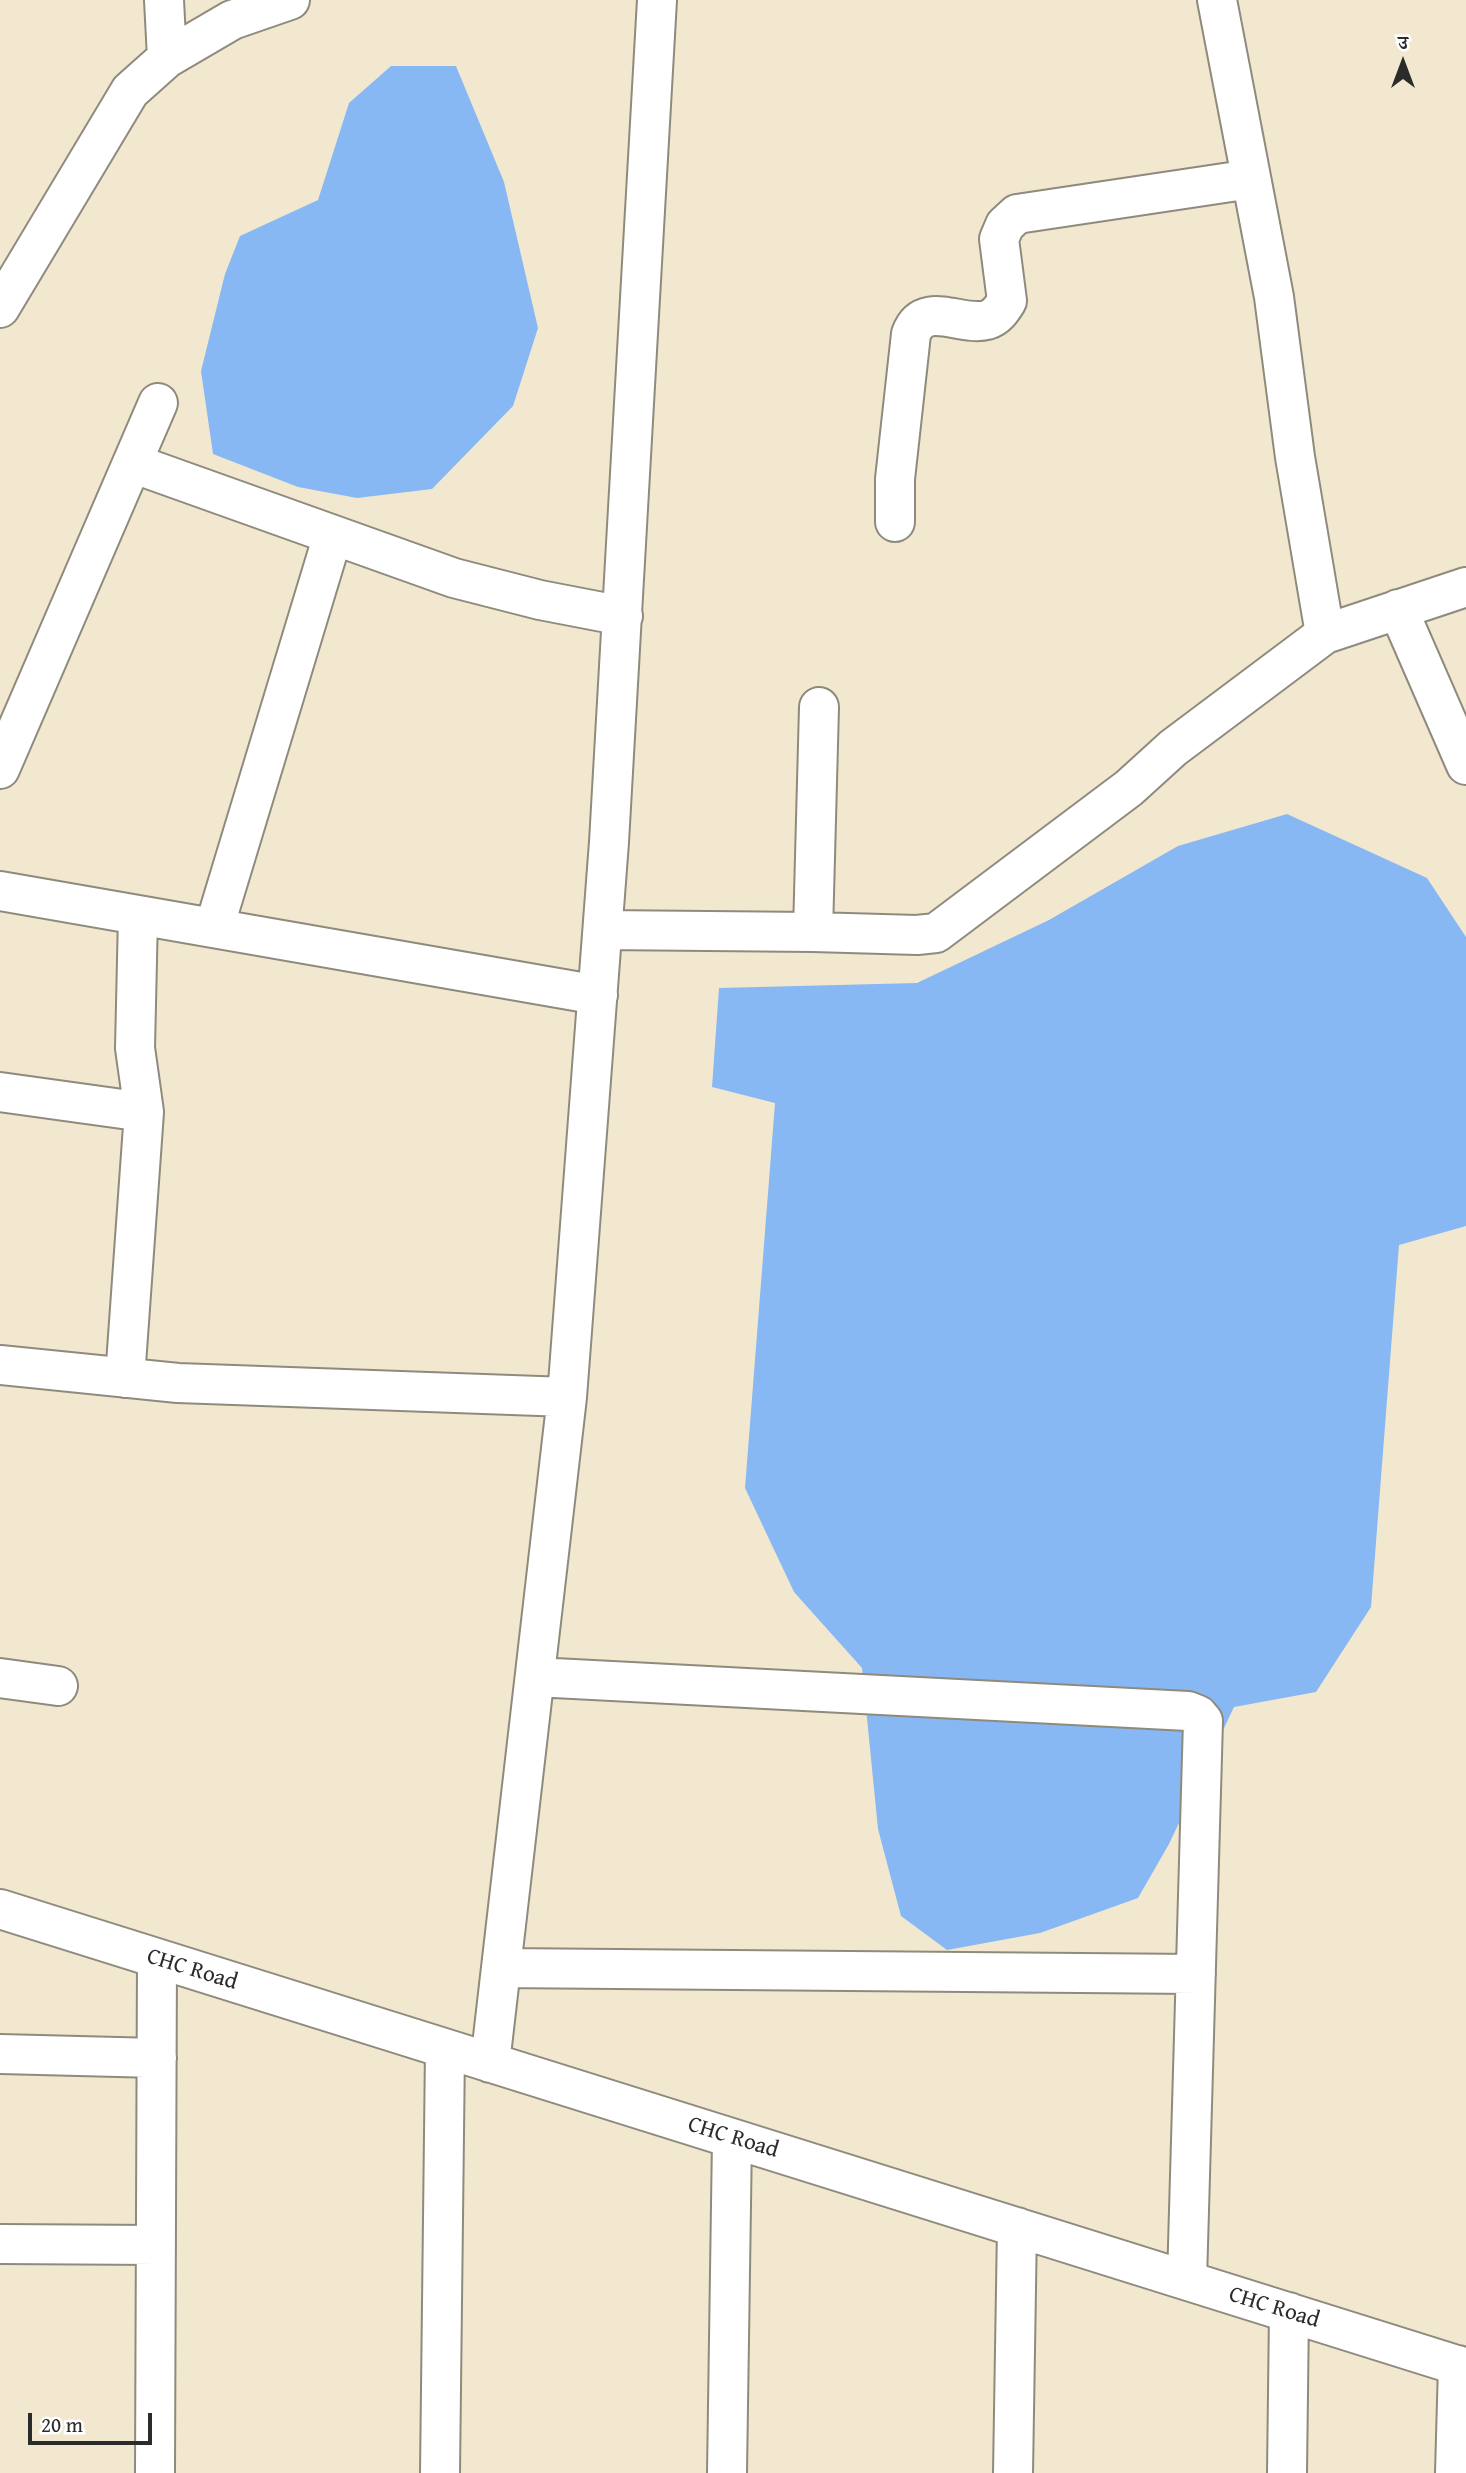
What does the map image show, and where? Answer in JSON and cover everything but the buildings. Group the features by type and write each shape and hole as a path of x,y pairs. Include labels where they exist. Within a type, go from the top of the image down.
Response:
{"street":[{"path":"164,0 167,58"},
{"path":"0,308 130,91 167,58 232,20 290,0"},
{"path":"490,2063 567,1397 603,930 657,0"},
{"path":"1217,0 1274,297 1295,457 1325,634"},
{"path":"895,522 895,479 911,334 915,323 927,316 986,320 999,313 1007,301 999,239 1005,225 1017,214 1251,179"},
{"path":"0,769 158,403"},
{"path":"132,463 454,578 540,600 622,616"},
{"path":"214,928 334,535"},
{"path":"603,930 917,935 936,933 1118,797 1173,748 1325,634 1466,587"},
{"path":"1398,609 1466,765"},
{"path":"813,932 819,707"},
{"path":"0,891 598,995"},
{"path":"125,1378 144,1112 135,1048 138,916"},
{"path":"0,1092 144,1112"},
{"path":"0,1366 178,1383 567,1397"},
{"path":"535,1676 1188,1711 1198,1715 1203,1721 1187,2280"},
{"path":"0,1678 58,1686"},
{"name":"CHC Road","path":"0,1909 1462,2366"},
{"path":"155,2473 157,1959"},
{"path":"501,1968 1196,1974"},
{"path":"440,2473 445,2049"},
{"path":"0,2054 157,2058"},
{"path":"727,2473 732,2138"},
{"path":"1013,2473 1017,2227"},
{"path":"0,2244 156,2245"},
{"path":"1287,2473 1289,2312"},
{"path":"1455,2473 1462,2366"}],"water":[{"path":"391,66 456,66 504,182 538,328 513,406 432,489 357,498 298,487 213,454 201,371 225,274 240,236 318,200 349,103"},
{"path":"1287,814 1427,878 1466,937 1466,1226 1399,1245 1371,1607 1316,1692 1234,1707 1169,1844 1138,1898 1040,1933 947,1950 901,1916 878,1829 862,1668 794,1592 745,1488 775,1103 712,1087 719,988 917,983 1049,920 1178,846"}]}
